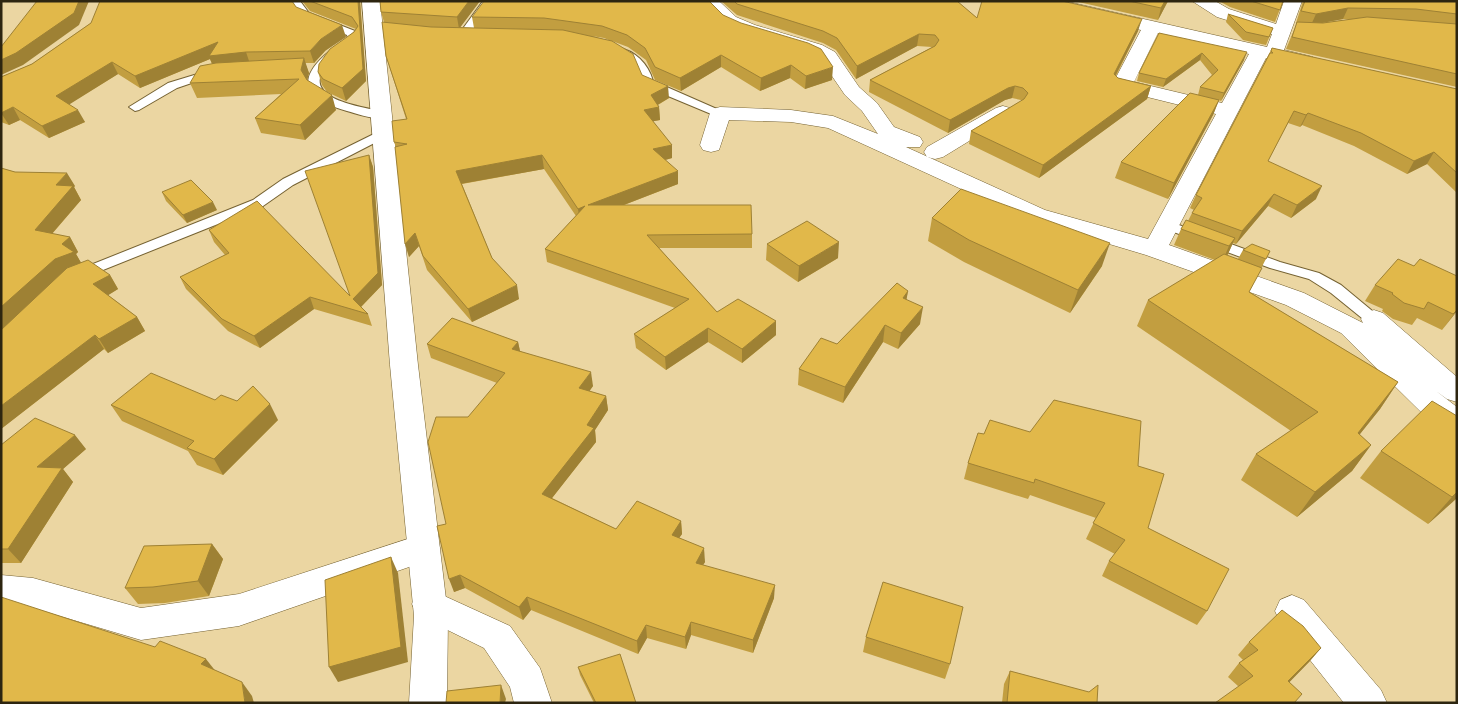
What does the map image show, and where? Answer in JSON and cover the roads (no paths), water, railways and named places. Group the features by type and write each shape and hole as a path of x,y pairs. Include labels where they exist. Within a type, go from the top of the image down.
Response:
{"street":[{"path":"371,1 381,29 382,124 429,604 428,703"},
{"path":"708,1 730,21 748,29 815,49 828,56 860,87 870,107 886,131 1055,206 1099,213 1162,236 1350,326 1433,406 1457,422"},
{"path":"1039,1 1328,66"},
{"path":"1201,1 1224,13 1288,29"},
{"path":"1162,236 1229,111 1266,52 1288,29 1293,1"},
{"path":"1152,27 1122,85 1229,111"},
{"path":"935,152 1012,106"},
{"path":"712,144 720,113 791,116 833,122 1037,215 1162,236"},
{"path":"1374,319 1452,380"},
{"path":"1,590 33,593 141,624 238,610 423,548"},
{"path":"429,604 497,637 527,680 533,703"},
{"path":"1292,611 1368,703"}],"lane":[{"path":"296,1 305,15 351,33 354,39 323,62 315,74 314,85 324,98 342,108 382,124"},
{"path":"464,34 488,1"},
{"path":"448,34 482,35"},
{"path":"607,44 640,62 645,69 648,83 720,113"},
{"path":"302,68 318,68"},
{"path":"134,107 157,92 182,81 226,69"},
{"path":"64,284 70,278 258,202 382,124"},
{"path":"1162,236 1314,276 1336,289 1374,319"}]}
